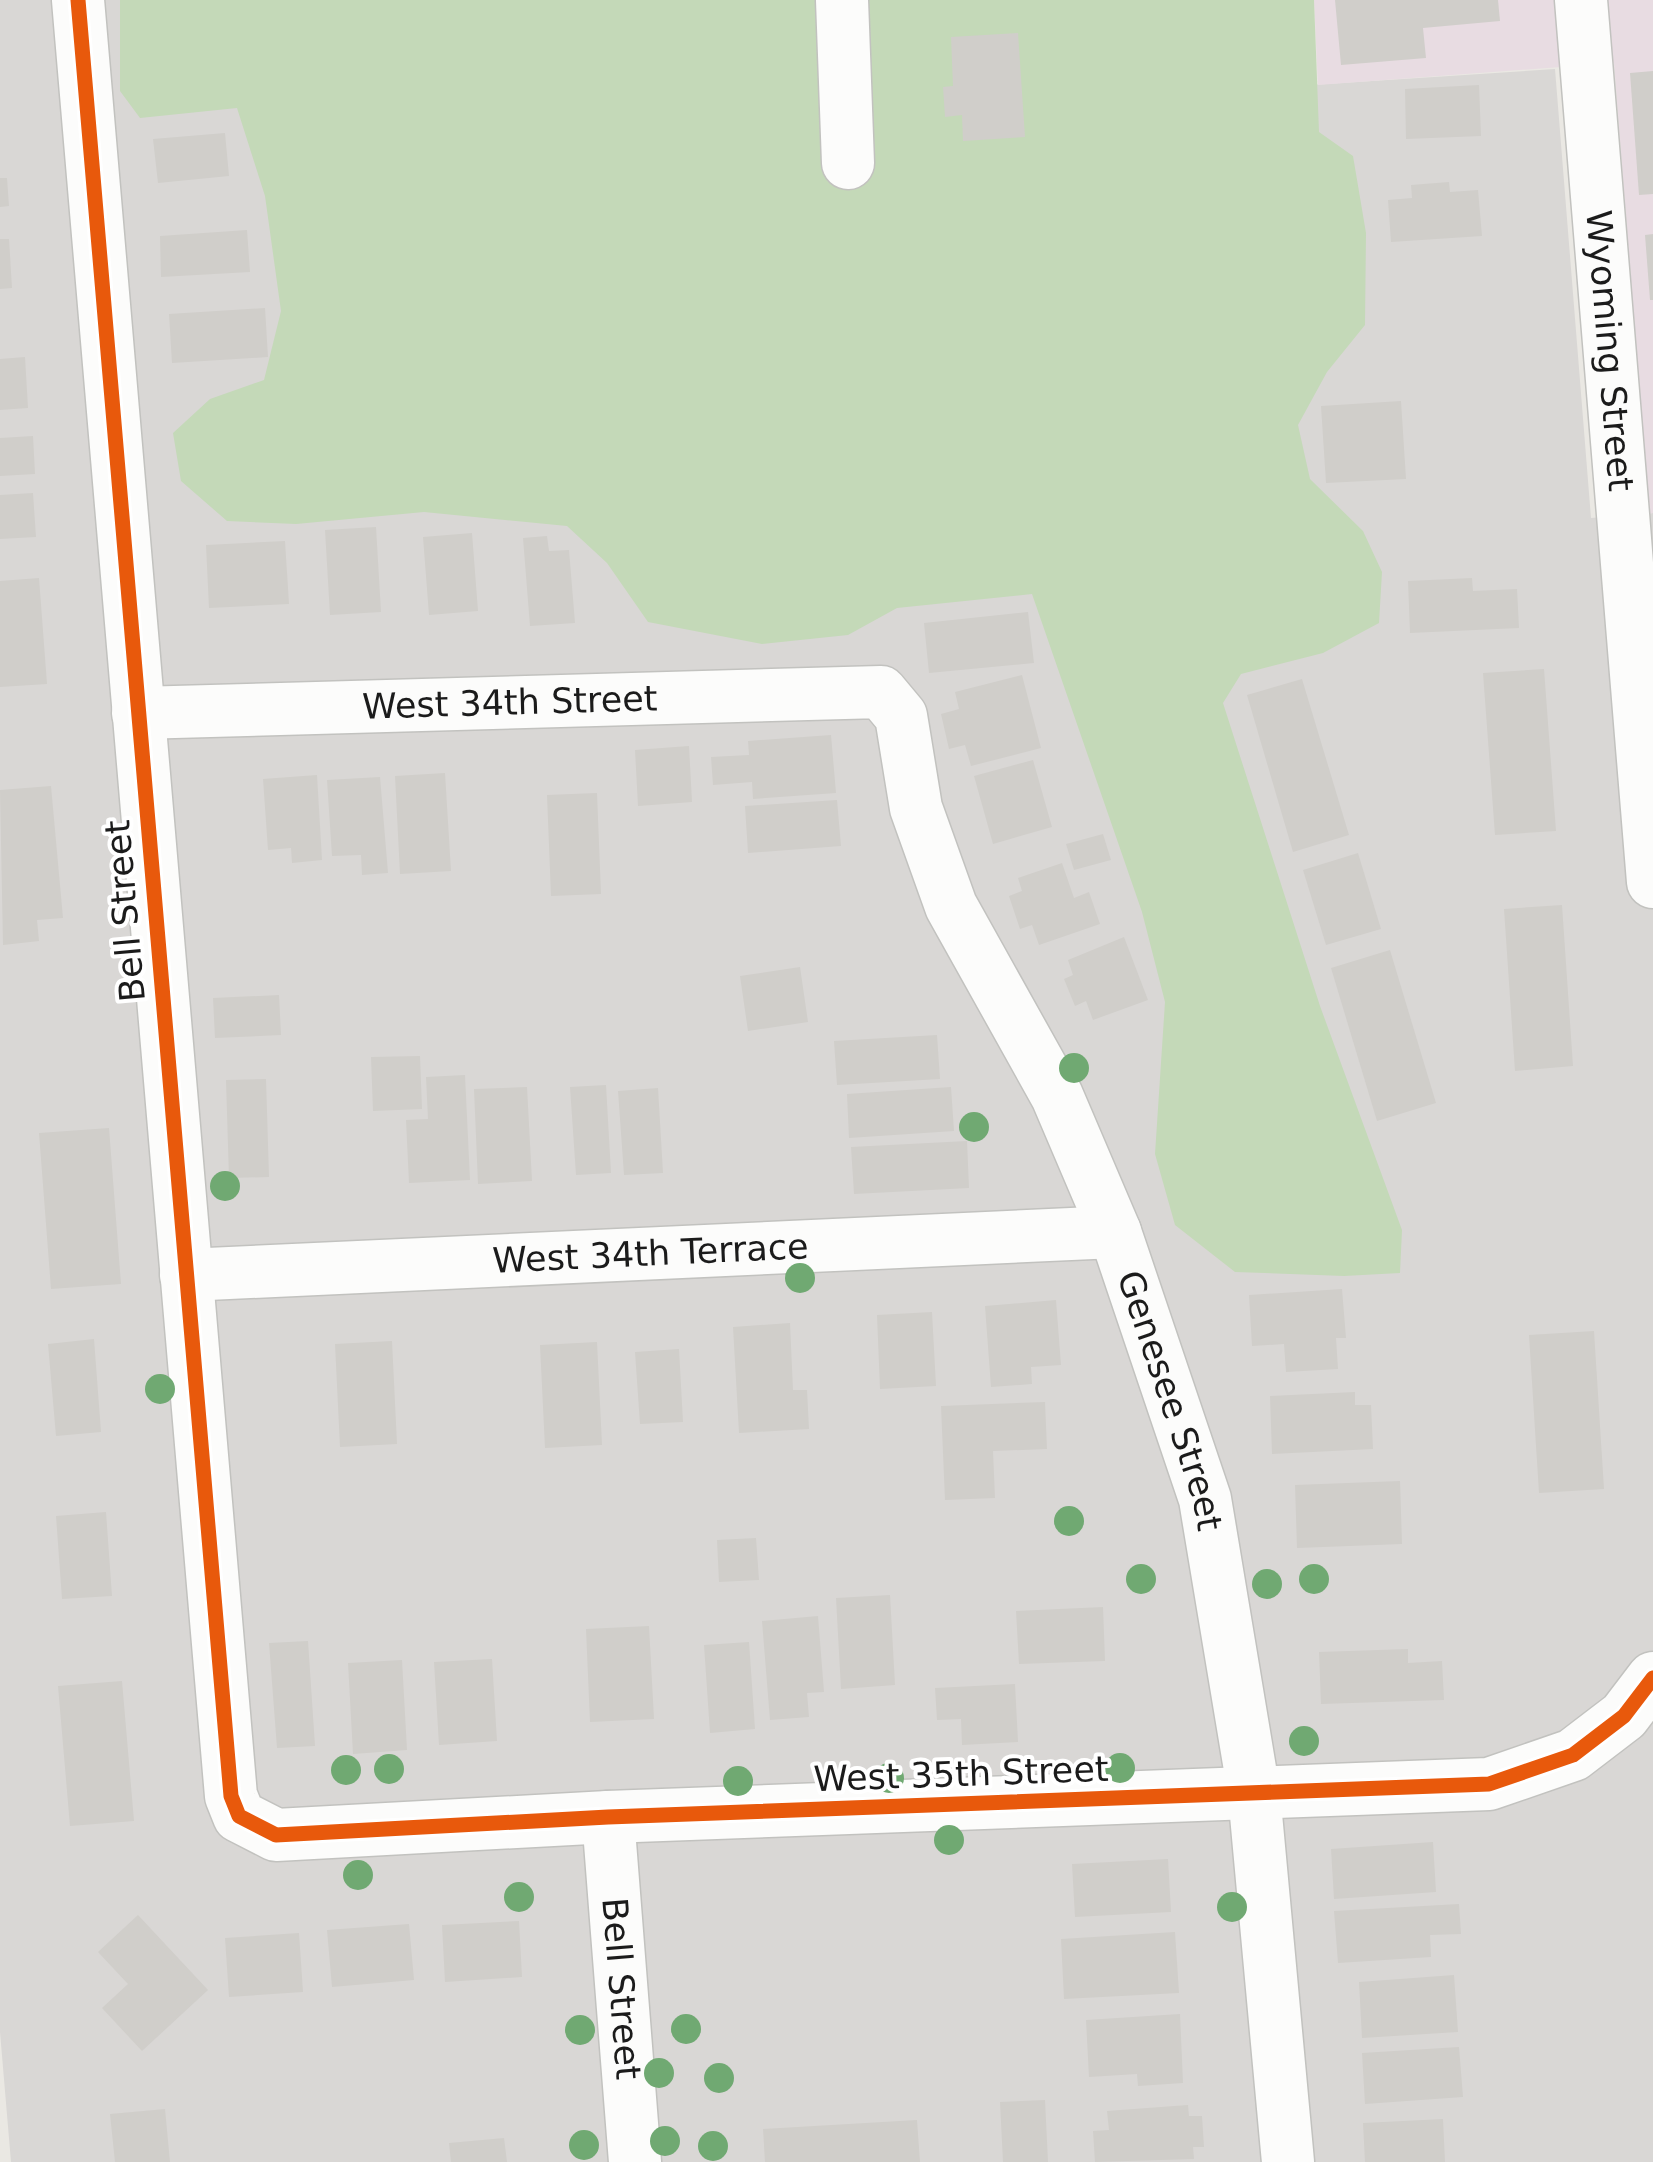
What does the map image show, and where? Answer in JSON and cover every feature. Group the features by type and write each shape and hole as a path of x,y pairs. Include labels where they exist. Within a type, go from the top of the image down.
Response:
{"street":[{"name":"Bell Street","path":"78,0 231,1796 239,1816"},
{"path":"842,0 848,163"},
{"name":"Wyoming Street","path":"1580,0 1653,882"},
{"name":"West 34th Street","path":"138,713 881,692"},
{"name":"Genesee Street","path":"881,692 901,716 916,808 951,906 1057,1096 1115,1232 1205,1500 1254,1793 1288,2162"},
{"name":"West 34th Terrace","path":"186,1275 1115,1232"},
{"name":"West 35th Street","path":"239,1816 276,1835 608,1817 1489,1784 1574,1754 1624,1716 1653,1678"},
{"name":"Bell Street","path":"608,1817 635,2162"}],"shaded area":[{"path":"0,0 285,0 1280,87 1555,69 1591,518 1653,513 1653,2162 11,2162 0,2032"},
{"path":"1314,0 1653,0 1653,513 1649,514 1614,63 1318,85"}],"green space":[{"path":"120,0 1314,0 1319,132 1353,156 1366,233 1365,325 1327,372 1298,425 1310,479 1363,531 1382,572 1379,623 1323,653 1241,674 1223,703 1320,1006 1402,1230 1400,1273 1344,1276 1235,1272 1175,1225 1155,1154 1165,1002 1142,912 1032,594 897,608 848,635 762,644 648,622 607,563 567,526 424,512 296,524 227,521 181,481 173,433 210,399 264,380 281,311 265,196 237,108 140,118 120,91"}],"building":[{"path":"1335,0 1498,0 1500,21 1423,28 1426,58 1341,65"},
{"path":"1018,33 1025,137 963,141 962,115 945,117 943,87 953,86 951,37"},
{"path":"1653,71 1653,194 1639,195 1630,73"},
{"path":"1479,85 1481,136 1406,139 1405,89"},
{"path":"225,133 229,176 158,183 153,139"},
{"path":"0,178 7,178 9,206 0,207"},
{"path":"1449,182 1450,192 1478,190 1482,236 1391,242 1388,200 1412,198 1411,185"},
{"path":"247,230 250,272 161,277 160,236"},
{"path":"1653,234 1653,300 1650,300 1645,235"},
{"path":"0,239 9,239 12,288 0,289"},
{"path":"265,308 268,357 172,363 169,314"},
{"path":"25,357 28,408 0,410 0,359"},
{"path":"1401,401 1406,479 1326,483 1321,406"},
{"path":"33,436 35,474 0,476 0,438"},
{"path":"33,493 36,537 0,539 0,495"},
{"path":"376,527 381,612 330,615 325,530"},
{"path":"472,533 478,611 429,615 423,537"},
{"path":"547,536 549,551 569,550 575,623 530,626 523,538"},
{"path":"285,541 289,604 209,608 206,545"},
{"path":"39,578 47,684 0,687 0,581"},
{"path":"1472,578 1473,591 1517,589 1519,628 1410,633 1408,581"},
{"path":"1028,612 1034,663 929,673 924,623"},
{"path":"1544,669 1556,831 1495,835 1483,673"},
{"path":"1022,675 1041,748 971,766 965,745 949,749 941,714 959,709 955,692"},
{"path":"1302,679 1349,835 1293,852 1247,695"},
{"path":"831,735 836,793 753,799 752,782 713,785 711,757 749,755 748,741"},
{"path":"689,746 692,802 638,806 635,750"},
{"path":"1033,760 1052,827 993,844 974,776"},
{"path":"445,773 451,871 400,874 395,776"},
{"path":"317,775 322,860 292,863 291,848 268,850 263,779"},
{"path":"380,777 388,873 362,875 361,855 332,856 327,780"},
{"path":"51,786 63,918 37,920 39,941 3,945 0,790"},
{"path":"597,793 601,894 551,896 547,795"},
{"path":"837,800 841,846 748,853 745,806"},
{"path":"1103,834 1111,860 1074,870 1066,844"},
{"path":"1358,853 1381,929 1326,945 1303,870"},
{"path":"1062,863 1074,898 1089,892 1100,924 1039,945 1032,925 1020,929 1009,896 1022,891 1018,878"},
{"path":"1562,905 1573,1066 1515,1071 1504,909"},
{"path":"1124,937 1148,1000 1093,1020 1086,1001 1075,1006 1064,979 1073,975 1068,960"},
{"path":"1390,950 1436,1103 1377,1121 1331,968"},
{"path":"800,967 808,1022 748,1031 740,976"},
{"path":"279,995 281,1035 215,1038 213,998"},
{"path":"937,1035 940,1079 837,1085 834,1041"},
{"path":"420,1056 422,1109 373,1111 371,1057"},
{"path":"465,1075 470,1180 409,1183 406,1120 428,1119 426,1077"},
{"path":"266,1079 269,1177 229,1178 226,1080"},
{"path":"606,1085 611,1173 576,1175 570,1087"},
{"path":"527,1087 532,1181 478,1184 474,1089"},
{"path":"951,1087 954,1131 849,1138 847,1094"},
{"path":"658,1088 663,1173 624,1175 618,1091"},
{"path":"109,1128 121,1284 51,1289 39,1133"},
{"path":"967,1141 969,1188 854,1194 851,1147"},
{"path":"1342,1289 1346,1338 1336,1338 1338,1369 1286,1372 1284,1344 1252,1346 1249,1295"},
{"path":"1056,1300 1061,1365 1031,1367 1032,1384 991,1387 985,1306"},
{"path":"932,1312 936,1386 880,1389 877,1315"},
{"path":"790,1323 793,1390 807,1390 809,1429 739,1433 733,1327"},
{"path":"1594,1331 1604,1489 1539,1493 1529,1335"},
{"path":"94,1339 101,1432 56,1436 48,1344"},
{"path":"392,1341 397,1444 340,1447 335,1344"},
{"path":"597,1342 602,1445 545,1448 540,1345"},
{"path":"679,1349 683,1422 640,1424 635,1352"},
{"path":"1355,1392 1355,1405 1371,1405 1373,1449 1272,1454 1270,1396"},
{"path":"1045,1402 1047,1449 993,1451 995,1498 945,1500 941,1406"},
{"path":"1400,1481 1402,1544 1297,1548 1295,1485"},
{"path":"106,1512 112,1596 62,1599 56,1516"},
{"path":"756,1538 759,1580 719,1582 717,1540"},
{"path":"890,1595 895,1685 841,1689 836,1598"},
{"path":"1103,1607 1105,1661 1019,1664 1016,1611"},
{"path":"818,1616 824,1692 807,1693 809,1717 770,1720 762,1621"},
{"path":"649,1626 654,1719 590,1722 586,1629"},
{"path":"308,1641 315,1746 277,1748 269,1643"},
{"path":"749,1642 755,1729 710,1733 704,1645"},
{"path":"1408,1649 1408,1663 1442,1661 1444,1700 1321,1704 1319,1652"},
{"path":"492,1659 497,1741 439,1745 434,1662"},
{"path":"402,1660 407,1750 353,1754 348,1663"},
{"path":"122,1681 134,1821 70,1826 58,1686"},
{"path":"1015,1684 1018,1742 962,1745 961,1719 937,1720 935,1688"},
{"path":"1433,1842 1436,1892 1334,1899 1331,1849"},
{"path":"1168,1859 1171,1912 1075,1917 1072,1864"},
{"path":"1459,1904 1461,1934 1430,1935 1431,1957 1338,1963 1334,1911"},
{"path":"138,1915 208,1990 142,2051 102,2008 128,1984 98,1952"},
{"path":"519,1921 522,1977 445,1982 442,1925"},
{"path":"409,1924 414,1980 332,1987 327,1930"},
{"path":"1175,1932 1179,1993 1064,1999 1061,1939"},
{"path":"299,1933 303,1992 229,1997 225,1938"},
{"path":"1454,1975 1458,2032 1362,2038 1359,1982"},
{"path":"1180,2014 1183,2083 1138,2086 1137,2074 1089,2077 1086,2020"},
{"path":"1459,2047 1463,2097 1365,2104 1362,2053"},
{"path":"1045,2100 1048,2162 1003,2162 1000,2102"},
{"path":"1188,2105 1189,2116 1202,2116 1204,2147 1193,2147 1194,2159 1095,2162 1093,2131 1109,2130 1107,2111"},
{"path":"165,2109 170,2162 115,2162 110,2114"},
{"path":"1443,2119 1445,2162 1365,2162 1363,2123"},
{"path":"917,2120 920,2162 765,2162 763,2129"},
{"path":"504,2138 507,2162 451,2162 449,2143"}],"cycle path":[{"path":"78,0 231,1796 239,1816 276,1835 608,1817 1489,1784 1573,1755 1624,1716 1653,1678"}]}
